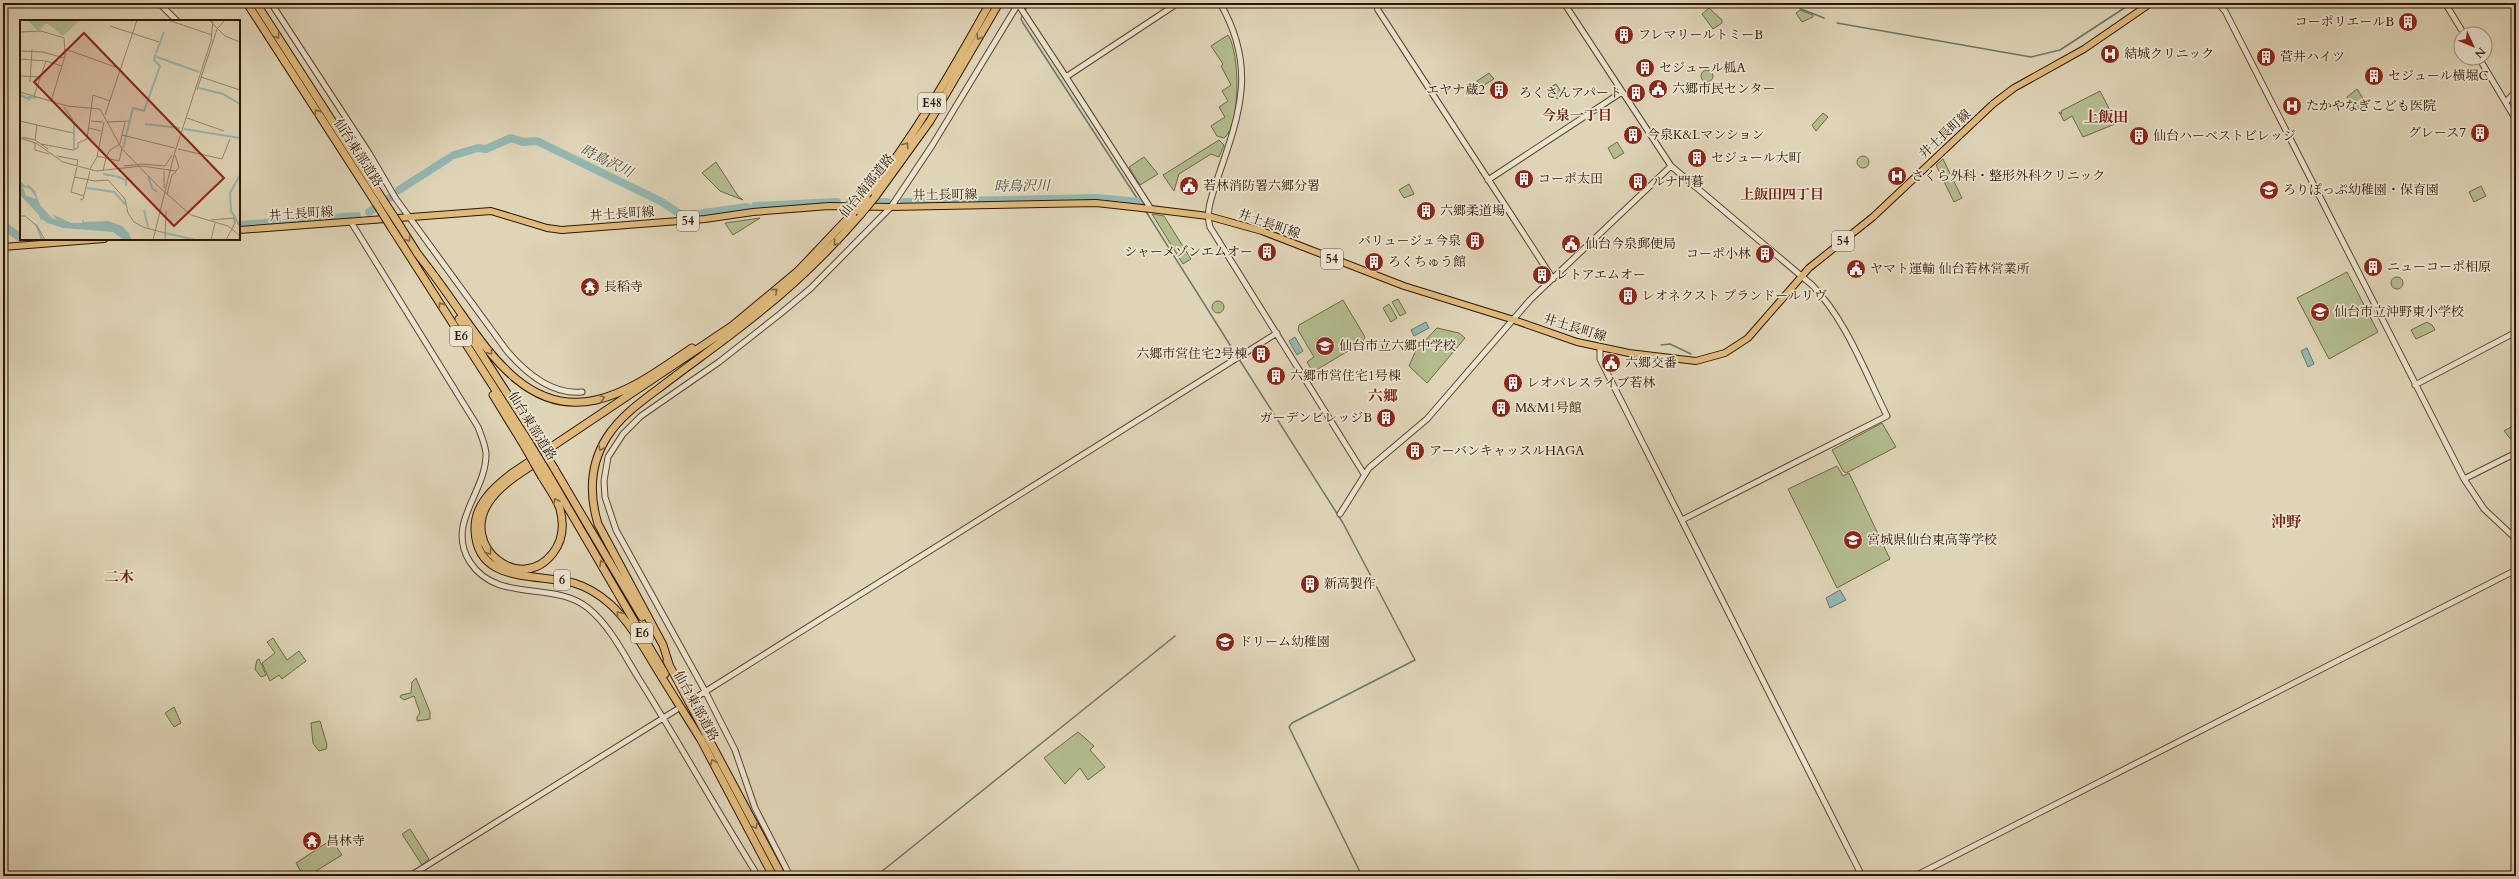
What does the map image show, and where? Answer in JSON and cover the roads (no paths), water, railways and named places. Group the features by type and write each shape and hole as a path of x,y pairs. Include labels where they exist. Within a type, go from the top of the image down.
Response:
{"highway":[{"name":"仙台東部道路","path":"247,3 380,202 400,226 537,440 669,664 782,876"},
{"name":"仙台東部道路","path":"256,3 380,202 391,227 486,374 545,474 615,585 702,740 773,876"},
{"path":"968,42 986,3"},
{"name":"仙台南部道路","path":"744,315 798,271 866,198 904,148 990,3"},
{"name":"仙台南部道路","path":"712,348 752,318 802,276 875,198 930,121 999,3"},
{"path":"417,253 507,372 533,392 564,401 596,400 622,391 744,315"},
{"name":"6","path":"702,740 648,654 611,605 588,589 573,583 514,575 497,568 480,551 475,528 480,505 506,477 683,360 744,315"},
{"path":"669,664 663,645 598,524 592,502 592,478 595,463 603,444 621,420 636,406 712,348"},
{"name":"6","path":"545,474 560,509 562,531 559,545 545,561 532,568 519,569 506,566 490,554 482,536 483,516 493,497 507,484 543,458 712,348"}],"main road":[{"name":"井土長町線","path":"240,230 491,211 547,228 562,230 705,219 753,212 829,206 890,207 1096,203 1208,216 1262,231 1404,286 1600,348 1678,360 1696,361 1717,356 1731,350 1748,338 1800,276 1873,217 1993,104 2014,88 2084,49 2151,3"},
{"path":"3,247 91,240"}],"street":[{"path":"160,3 176,20"},
{"path":"271,3 369,153 392,193 518,364 542,382 568,391 582,392"},
{"path":"1066,77 1178,3"},
{"path":"1220,3 1239,46 1243,68 1243,91 1239,115 1210,204 1208,216 1210,227 1364,474"},
{"path":"1376,3 1378,10 1553,280"},
{"path":"1564,3 1670,166 1812,285 1830,306 1886,416 1682,520"},
{"path":"2218,3 2233,27 2464,479 2484,509 2516,539"},
{"path":"2445,3 2459,26"},
{"path":"790,876 755,808 735,750 706,691 616,530 605,497 604,481 608,457 622,434 641,416 719,362 811,288 890,207 934,144 1018,4 1150,209"},
{"path":"2484,66 2516,120"},
{"path":"1488,180 1622,92"},
{"path":"2506,102 2516,92"},
{"path":"1340,514 1364,474 1427,419 1514,320 1606,226 1670,166"},
{"path":"351,222 478,427 484,444 486,453 483,472 469,504 462,532 463,543 470,563 482,576 504,587 568,597 587,607 603,622 663,717 716,810 758,876"},
{"path":"2415,384 2516,332"},
{"path":"695,698 1276,333"},
{"path":"1600,348 1600,359 1862,876"},
{"path":"2464,479 2516,453"},
{"path":"1915,876 2516,570"},
{"path":"410,876 676,710"}],"water":[{"path":"1426,322 1429,328 1414,336 1411,330"},
{"path":"1295,337 1303,351 1297,355 1289,341"},
{"path":"2307,348 2314,364 2308,367 2301,351"},
{"path":"1840,590 1846,600 1830,608 1826,598"}],"waterway":[{"path":"1025,10 1030,3"},
{"path":"1795,3 1801,9 1824,18"},
{"path":"1837,23 2031,57 2060,50 2132,3"},
{"path":"1023,14 1021,19 1023,23 1142,206"},
{"name":"時鳥沢川","path":"454,155 478,148 486,149 511,138 523,142 537,141 662,202 683,216 747,207"},
{"name":"時鳥沢川","path":"399,190 449,158"},
{"name":"時鳥沢川","path":"369,212 391,197"},
{"name":"時鳥沢川","path":"904,202 1097,198 1140,202"},
{"name":"時鳥沢川","path":"755,206 837,202"},
{"name":"時鳥沢川","path":"850,202 887,202"},
{"path":"1145,210 1237,356"},
{"name":"時鳥沢川","path":"318,219 357,216"},
{"name":"時鳥沢川","path":"240,225 307,220"},
{"name":"時鳥沢川","path":"3,225 20,237"},
{"path":"1661,345 1670,344 1691,354"},
{"path":"1239,359 1343,523 1415,660 1292,723 1289,727 1362,876"},
{"path":"876,876 1175,636"}],"place":[{"name":"コーポリエールB","path":"2408,22"},
{"name":"フレマリールトミーB","path":"1624,35"},
{"name":"結城クリニック","path":"2110,54"},
{"name":"菅井ハイツ","path":"2266,57"},
{"name":"セジュール柧A","path":"1645,68"},
{"name":"セジュール横堀C","path":"2374,76"},
{"name":"六郷市民センター","path":"1658,89"},
{"name":"エヤナ蔵2","path":"1499,90"},
{"name":"ろくさんアパート","path":"1636,93"},
{"name":"たかやなぎこども医院","path":"2292,106"},
{"name":"グレース7","path":"2480,133"},
{"name":"今泉K&Lマンション","path":"1633,135"},
{"name":"仙台ハーベストビレッジ","path":"2139,136"},
{"name":"セジュール大町","path":"1697,158"},
{"name":"さくら外科・整形外科クリニック","path":"1897,176"},
{"name":"コーポ太田","path":"1524,179"},
{"name":"ルナ門暮","path":"1638,182"},
{"name":"若林消防署六郷分署","path":"1189,186"},
{"name":"ろりぽっぷ幼稚園・保育園","path":"2269,190"},
{"name":"六郷柔道場","path":"1426,211"},
{"name":"バリュージュ今泉","path":"1475,241"},
{"name":"仙台今泉郵便局","path":"1571,244"},
{"name":"シャーメゾンエムオー","path":"1267,252"},
{"name":"コーポ小林","path":"1765,254"},
{"name":"ろくちゅう館","path":"1374,262"},
{"name":"ニューコーポ相原","path":"2373,267"},
{"name":"ヤマト運輸 仙台若林営業所","path":"1856,269"},
{"name":"レトアエムオー","path":"1542,275"},
{"name":"長稻寺","path":"590,287"},
{"name":"レオネクスト プランドールリヴ","path":"1628,296"},
{"name":"仙台市立沖野東小学校","path":"2320,312"},
{"name":"仙台市立六郷中学校","path":"1325,346"},
{"name":"六郷市営住宅2号棟","path":"1261,354"},
{"name":"六郷交番","path":"1611,363"},
{"name":"六郷市営住宅1号棟","path":"1276,376"},
{"name":"レオパレスライブ若林","path":"1513,383"},
{"name":"M&M1号館","path":"1501,408"},
{"name":"ガーデンビレッジB","path":"1386,418"},
{"name":"アーバンキャッスルHAGA","path":"1415,451"},
{"name":"宮城県仙台東高等学校","path":"1853,540"},
{"name":"新高製作","path":"1310,584"},
{"name":"ドリーム幼稚園","path":"1225,642"},
{"name":"昌林寺","path":"312,841"}],"district":[{"name":"今泉一丁目","path":"1577,115"},
{"name":"上飯田","path":"2106,117"},
{"name":"上飯田四丁目","path":"1782,194"},
{"name":"六郷","path":"1383,396"},
{"name":"沖野","path":"2286,522"},
{"name":"二木","path":"119,577"}]}
